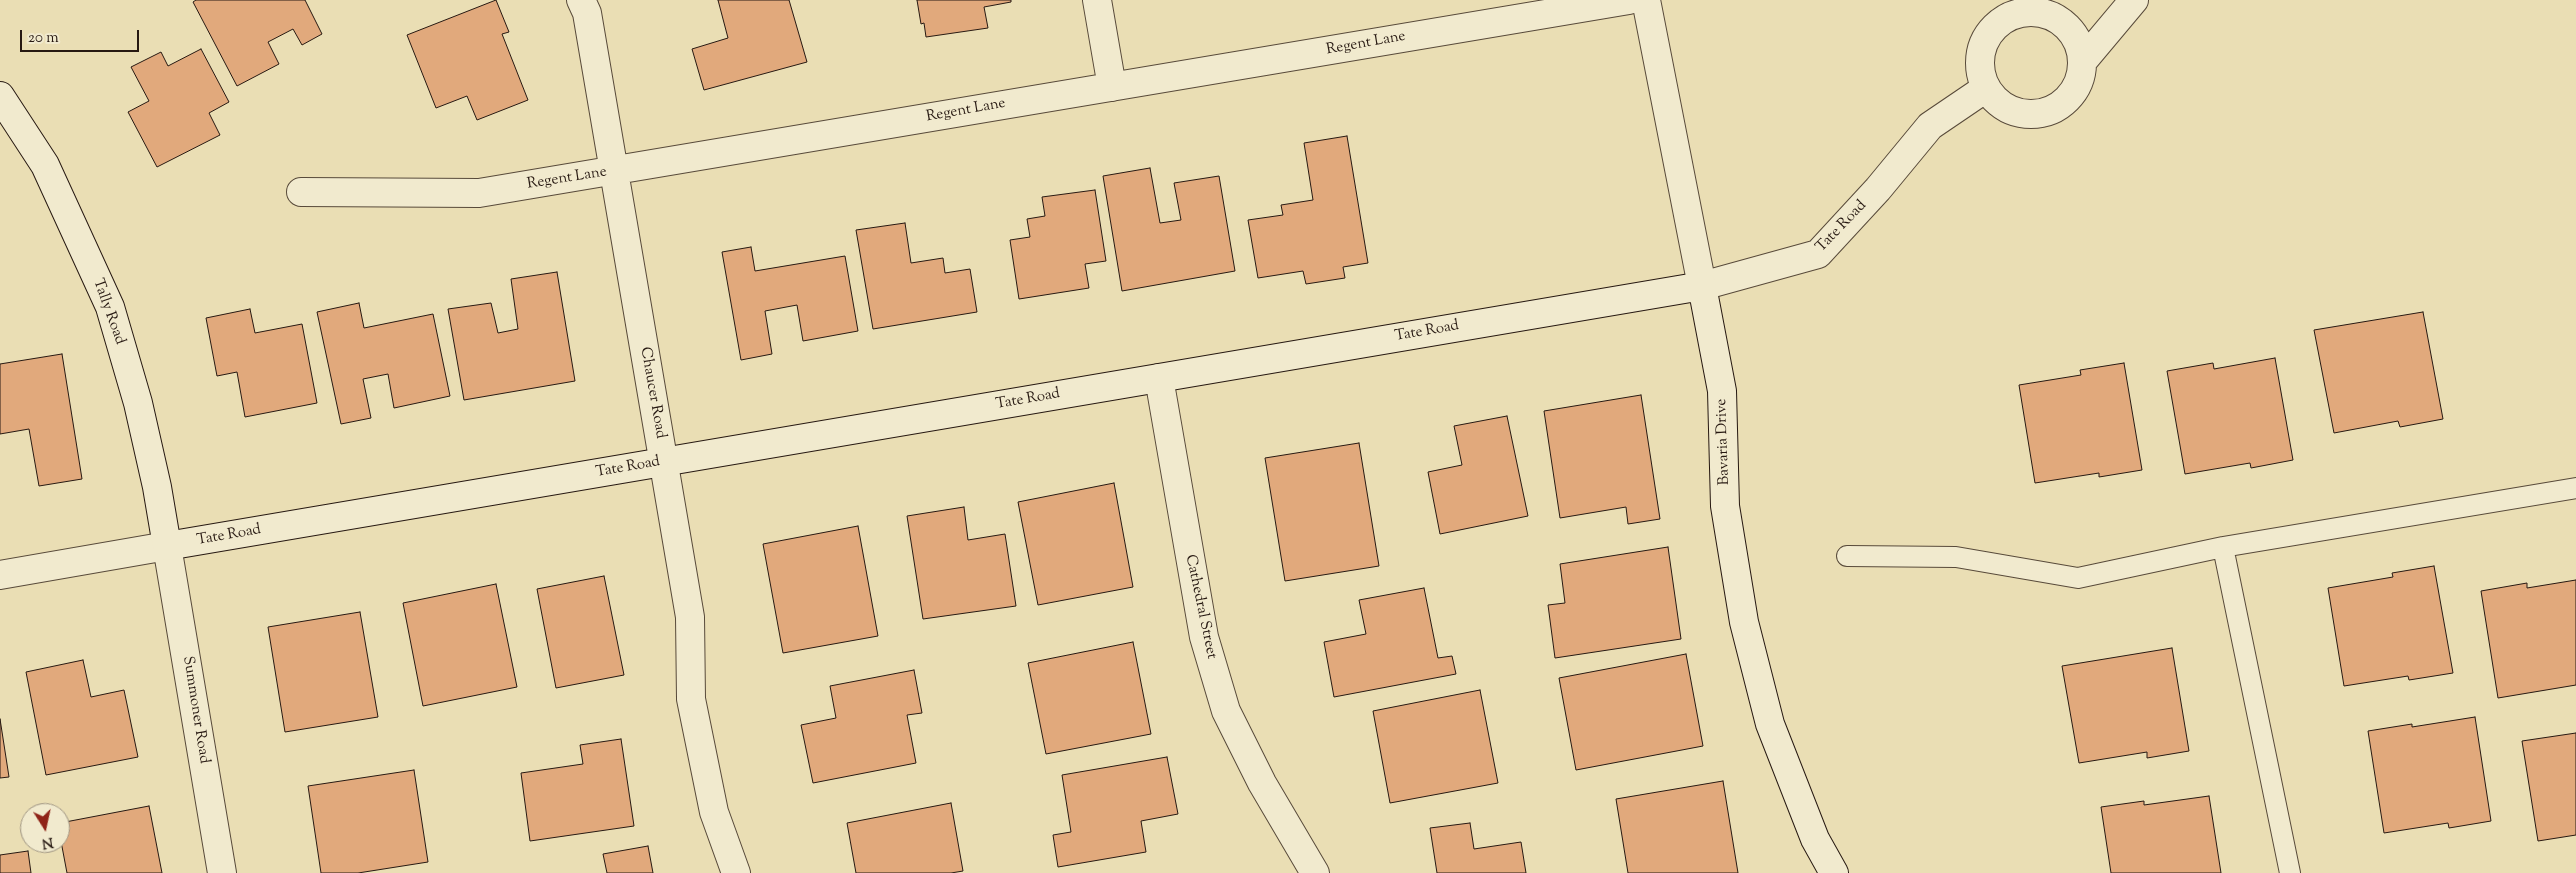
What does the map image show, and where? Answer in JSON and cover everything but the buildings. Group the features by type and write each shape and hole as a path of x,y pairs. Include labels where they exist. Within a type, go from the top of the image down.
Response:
{"street":[{"name":"Chaucer Road","path":"581,0 587,13 690,617 691,699 714,812 736,873"},
{"path":"1097,0 1112,87"},
{"name":"Regent Lane","path":"301,192 479,194 1629,0"},
{"name":"Bavaria Drive","path":"1646,0 1722,391 1725,506 1744,622 1770,724 1815,839 1834,873"},
{"path":"2082,62 2134,0"},
{"path":"2046,6 2056,19 2070,30 2079,45 2082,62 2080,79 2071,95 2058,106 2043,113 2026,114 2010,109 1996,100 1986,88 1981,72 1980,56 1985,40 1995,27 2008,17 2046,6"},
{"name":"Tate Road","path":"0,575 1702,286 1818,254 1878,189 1930,126 1986,88"},
{"name":"Tally Road","path":"0,96 45,165 110,307 138,403 157,487 167,546"},
{"name":"Cathedral Street","path":"1159,378 1204,637 1226,711 1262,783 1315,873"},
{"name":"Summoner Road","path":"167,546 222,873"}],"lane":[{"path":"1847,556 1956,557 2078,578 2224,547 2576,488"},
{"path":"2224,547 2290,873"}]}
